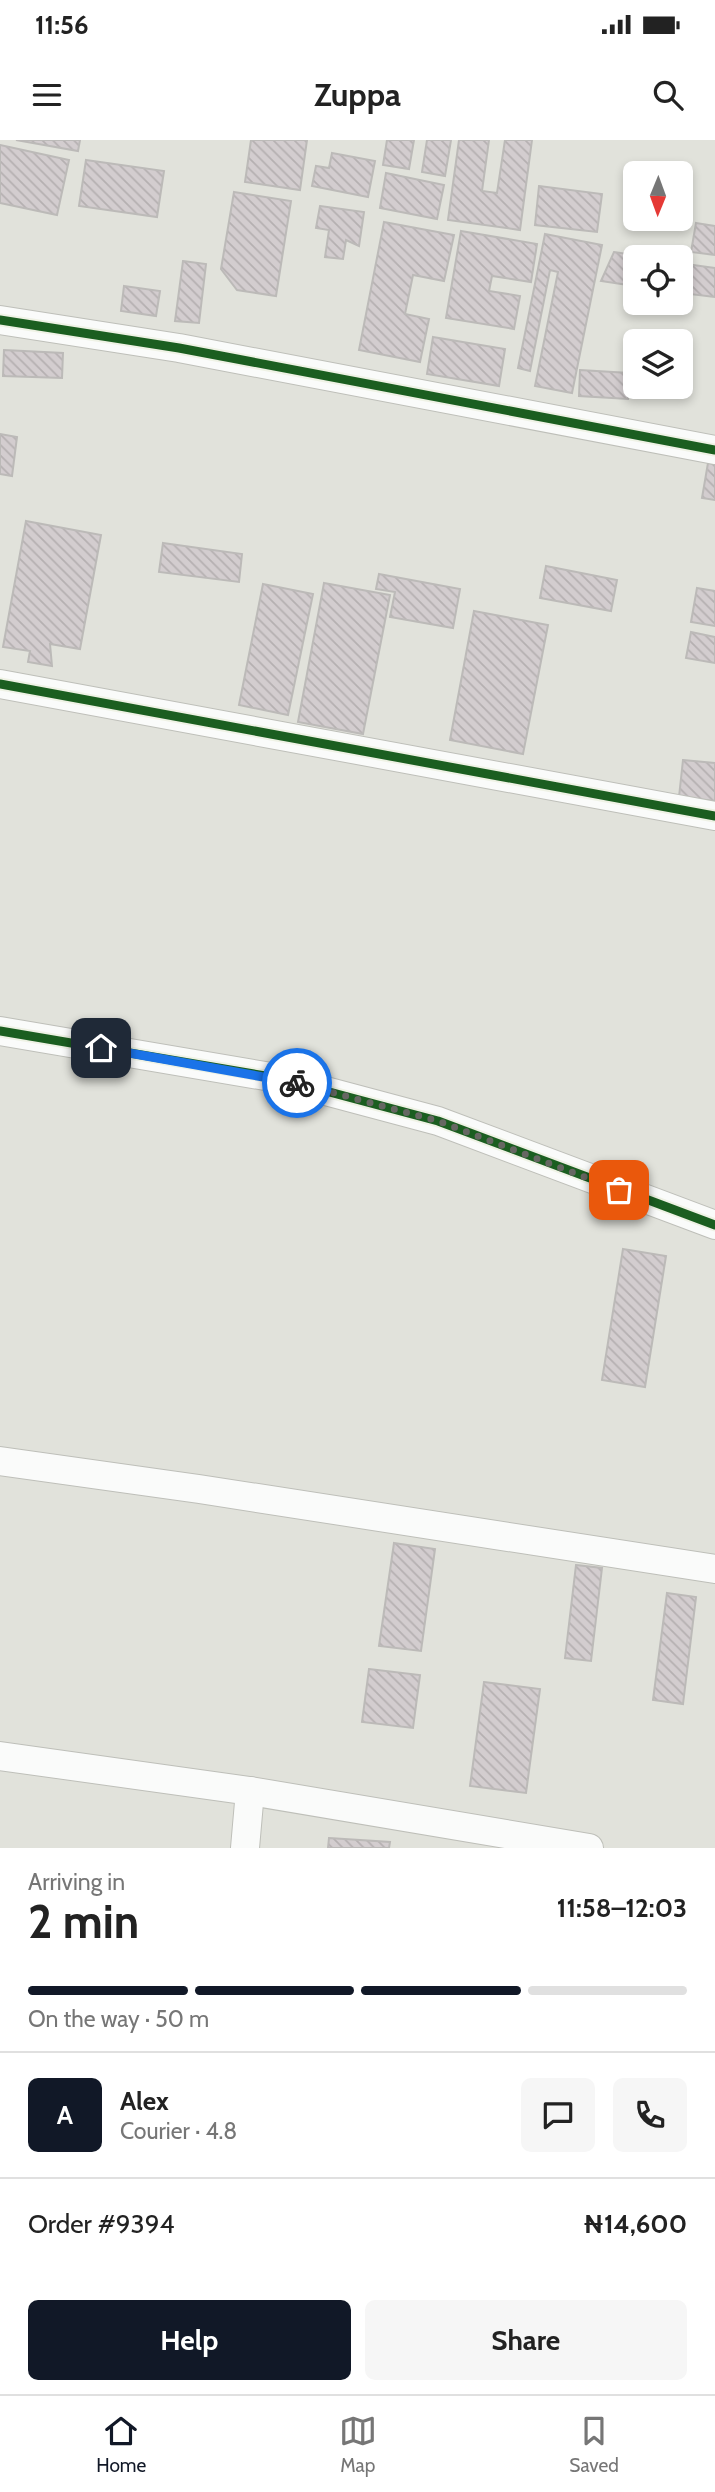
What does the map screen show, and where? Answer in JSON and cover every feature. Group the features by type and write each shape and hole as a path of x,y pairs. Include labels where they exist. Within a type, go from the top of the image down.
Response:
{"street":[{"path":"0,320 179,348 715,450"},
{"path":"0,684 715,816"},
{"path":"0,1031 277,1078 438,1121 715,1225"},
{"path":"0,1461 715,1569"},
{"path":"0,1755 250,1791 589,1848"},
{"path":"245,1848 250,1791"}],"building":[{"path":"16,140 80,140 78,151"},
{"path":"251,140 307,140 300,190 245,182"},
{"path":"387,140 414,140 409,169 383,165"},
{"path":"427,140 451,140 445,176 422,172"},
{"path":"459,140 489,140 482,191 497,193 505,140 532,140 520,230 448,220"},
{"path":"0,145 69,160 57,215 0,203"},
{"path":"332,153 375,161 368,197 312,186 316,166 329,168"},
{"path":"86,160 164,171 157,217 79,206"},
{"path":"386,173 444,185 437,219 380,208"},
{"path":"539,186 602,194 597,232 535,225"},
{"path":"234,192 291,201 276,296 237,290 221,269"},
{"path":"320,206 364,212 359,246 346,240 343,259 325,257 329,230 316,228"},
{"path":"384,222 454,235 444,281 413,275 405,314 429,319 420,362 359,350"},
{"path":"696,223 715,226 715,255 693,252"},
{"path":"461,231 537,244 531,282 492,276 489,291 520,296 514,329 446,318"},
{"path":"545,234 602,245 572,393 535,386 558,272 550,270 530,371 518,368"},
{"path":"614,252 623,253 623,284 601,281"},
{"path":"183,261 206,264 199,323 175,321"},
{"path":"693,265 715,268 715,297 693,294"},
{"path":"124,286 160,291 156,316 121,311"},
{"path":"433,337 505,349 499,386 427,374"},
{"path":"4,350 63,353 62,378 3,376"},
{"path":"580,370 623,373 623,399 579,396"},
{"path":"0,434 17,437 12,476 0,474"},
{"path":"708,463 715,464 715,500 702,498"},
{"path":"26,521 101,535 80,649 50,644 52,666 28,662 30,651 3,647"},
{"path":"163,543 242,554 239,582 159,572"},
{"path":"546,566 617,580 611,611 540,598"},
{"path":"379,574 460,589 453,628 390,617 395,592 376,589"},
{"path":"324,583 390,595 363,734 298,722"},
{"path":"263,584 313,594 288,715 239,705"},
{"path":"697,588 715,591 715,626 691,622"},
{"path":"474,611 548,625 523,754 450,740"},
{"path":"691,632 715,637 715,663 686,658"},
{"path":"683,760 715,763 715,801 679,797"},
{"path":"623,1249 666,1256 645,1387 602,1380"},
{"path":"394,1543 435,1549 421,1651 379,1646"},
{"path":"576,1565 602,1568 591,1661 565,1658"},
{"path":"667,1593 696,1597 683,1704 653,1700"},
{"path":"369,1669 420,1675 413,1728 362,1722"},
{"path":"484,1682 540,1689 526,1793 470,1786"},
{"path":"329,1838 390,1842 389,1848 328,1848"}],"cycle path":[{"path":"0,320 179,348 715,450"},
{"path":"0,684 715,816"},
{"path":"0,1031 277,1078 438,1121 715,1225"}],"way so far":[{"path":"297,1083 438,1121 619,1190"}],"route":[{"path":"101,1048 297,1083"}]}
